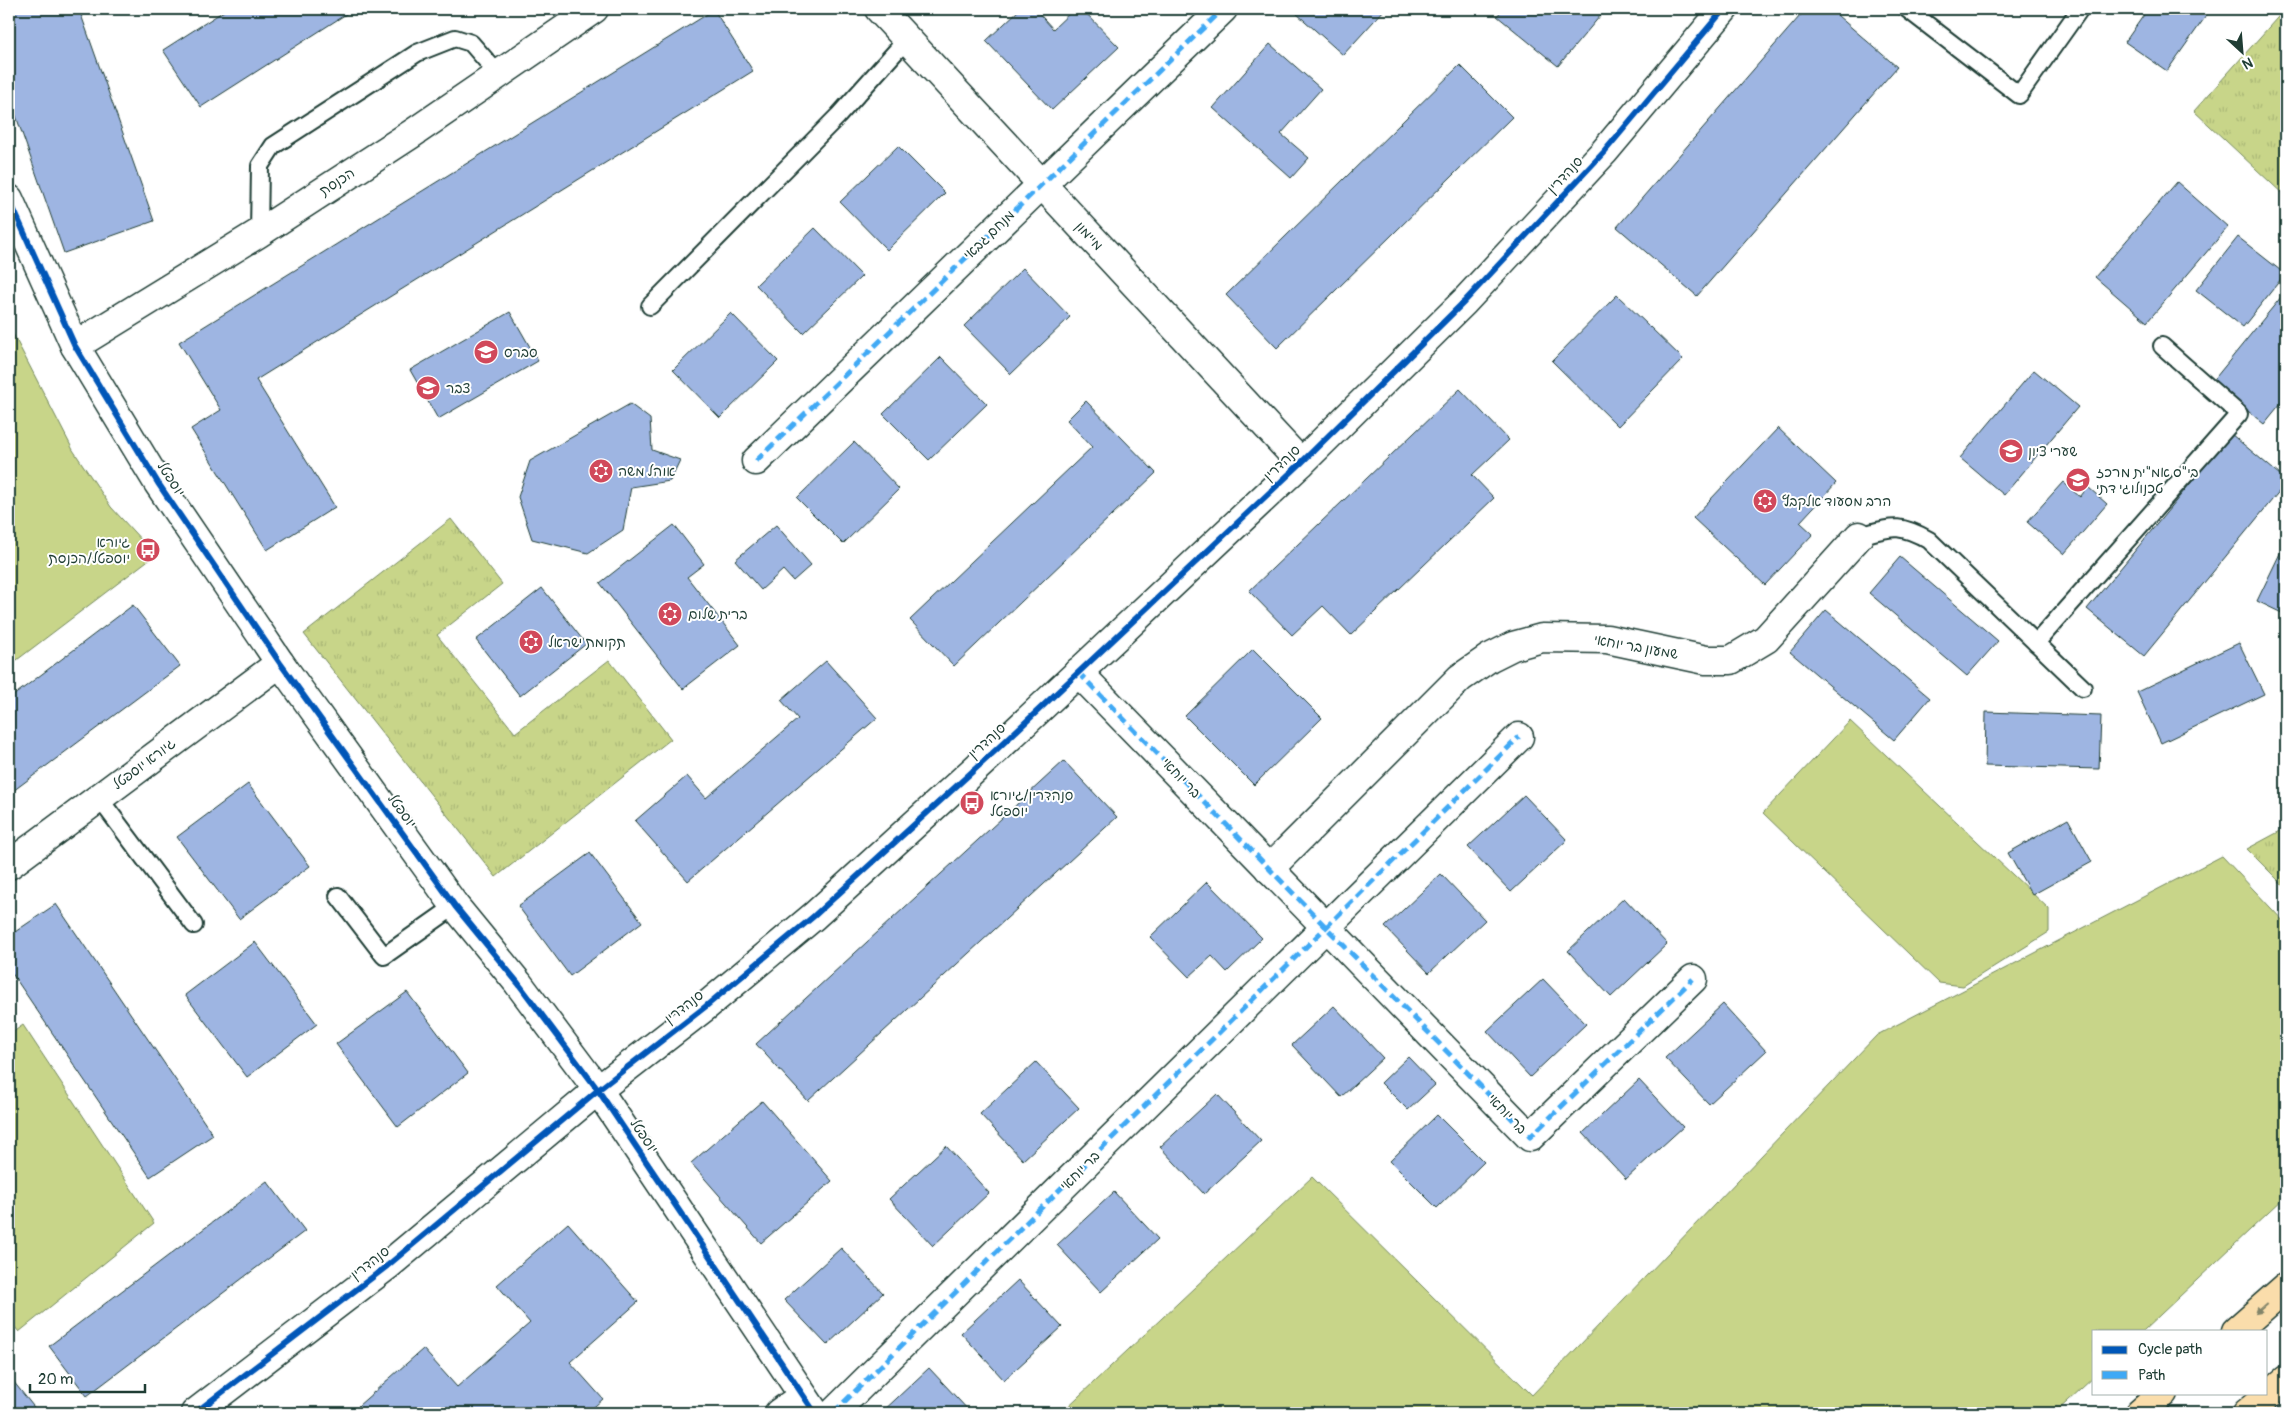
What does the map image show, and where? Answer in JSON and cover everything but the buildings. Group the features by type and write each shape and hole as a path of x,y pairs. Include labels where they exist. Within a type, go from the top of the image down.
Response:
{"main road":[{"path":"2237,1330 2286,1288"},
{"path":"2247,1413 2286,1380"},
{"path":"2140,1413 2162,1394"}],"street":[{"name":"הכנסת","path":"75,346 259,233 413,133 594,9"},
{"name":"מיימון","path":"879,9 1300,463"},
{"name":"מנחם גבאי","path":"756,461 1223,9"},
{"name":"סנהדרין","path":"196,1413 387,1266 598,1090 705,1007 814,916 996,750 1300,463 1464,302 1604,152 1724,9"},
{"name":"יוספטל","path":"9,199 75,346 158,482 280,662 455,906 518,983 598,1090 809,1405 780,1413"},
{"name":"שמעון בר יוחאי","path":"1269,868 1460,678 1489,658 1513,646 1542,638 1570,638 1607,639 1706,660 1731,660 1766,640 1860,536"},
{"name":"גיורא יוספטל","path":"9,865 280,662"},
{"name":"בר יוחאי","path":"1078,672 1530,1137 1693,979"},
{"name":"בר יוחאי","path":"834,1413 1519,737"}],"lane":[{"path":"1907,9 2018,95 2080,9"},
{"path":"259,233 260,166 273,146 417,53 456,38 471,43 498,74"},
{"path":"650,306 838,116 907,39"},
{"path":"2036,643 2239,414 2162,346"},
{"path":"1860,536 1893,527 1909,529 1929,540 2083,688"},
{"path":"99,798 194,925"},
{"path":"338,896 384,956 455,906"}],"green space":[{"path":"2286,9 2286,197 2194,111"},
{"path":"9,326 73,450 111,507 155,555 9,666"},
{"path":"451,519 502,584 437,635 515,733 609,660 671,739 496,877 304,634"},
{"path":"1850,721 2049,909 2049,932 1963,986 1939,983 1763,813"},
{"path":"2286,828 2286,888 2247,849"},
{"path":"2222,856 2286,924 2286,1196 2144,1330 2092,1330 2092,1379 2055,1413 1061,1413 1312,1177 1532,1395 1877,1035"},
{"path":"23,1025 154,1223 19,1332 9,1320 9,1035"}],"marked path":[{"path":"756,461 1223,9"},
{"path":"1078,672 1530,1137 1693,979"},
{"path":"833,1413 1519,737"}],"cycle path":[{"path":"195,1413 387,1266 598,1090 705,1007 814,916 996,750 1301,463 1464,302 1604,152 1724,9"},
{"path":"9,199 75,346 158,483 280,663 455,906 518,983 598,1090 815,1413"}],"place":[{"name":"סברס","path":"486,352"},
{"name":"צבר","path":"428,388"},
{"name":"שערי ציון","path":"2011,451"},
{"name":"אוהל משה","path":"601,471"},
{"name":"בי\"ס אמ\"ית מרכז טכנולוגי דתי","path":"2078,480"},
{"name":"הרב מסעוד אלקבץ","path":"1765,501"},
{"name":"גיורא יוספטל/הכנסת","path":"148,550"},
{"name":"ברית שלום","path":"670,614"},
{"name":"תקומת ישראל","path":"531,642"},
{"name":"סנהדרין/גיורא יוספטל","path":"972,803"}]}
